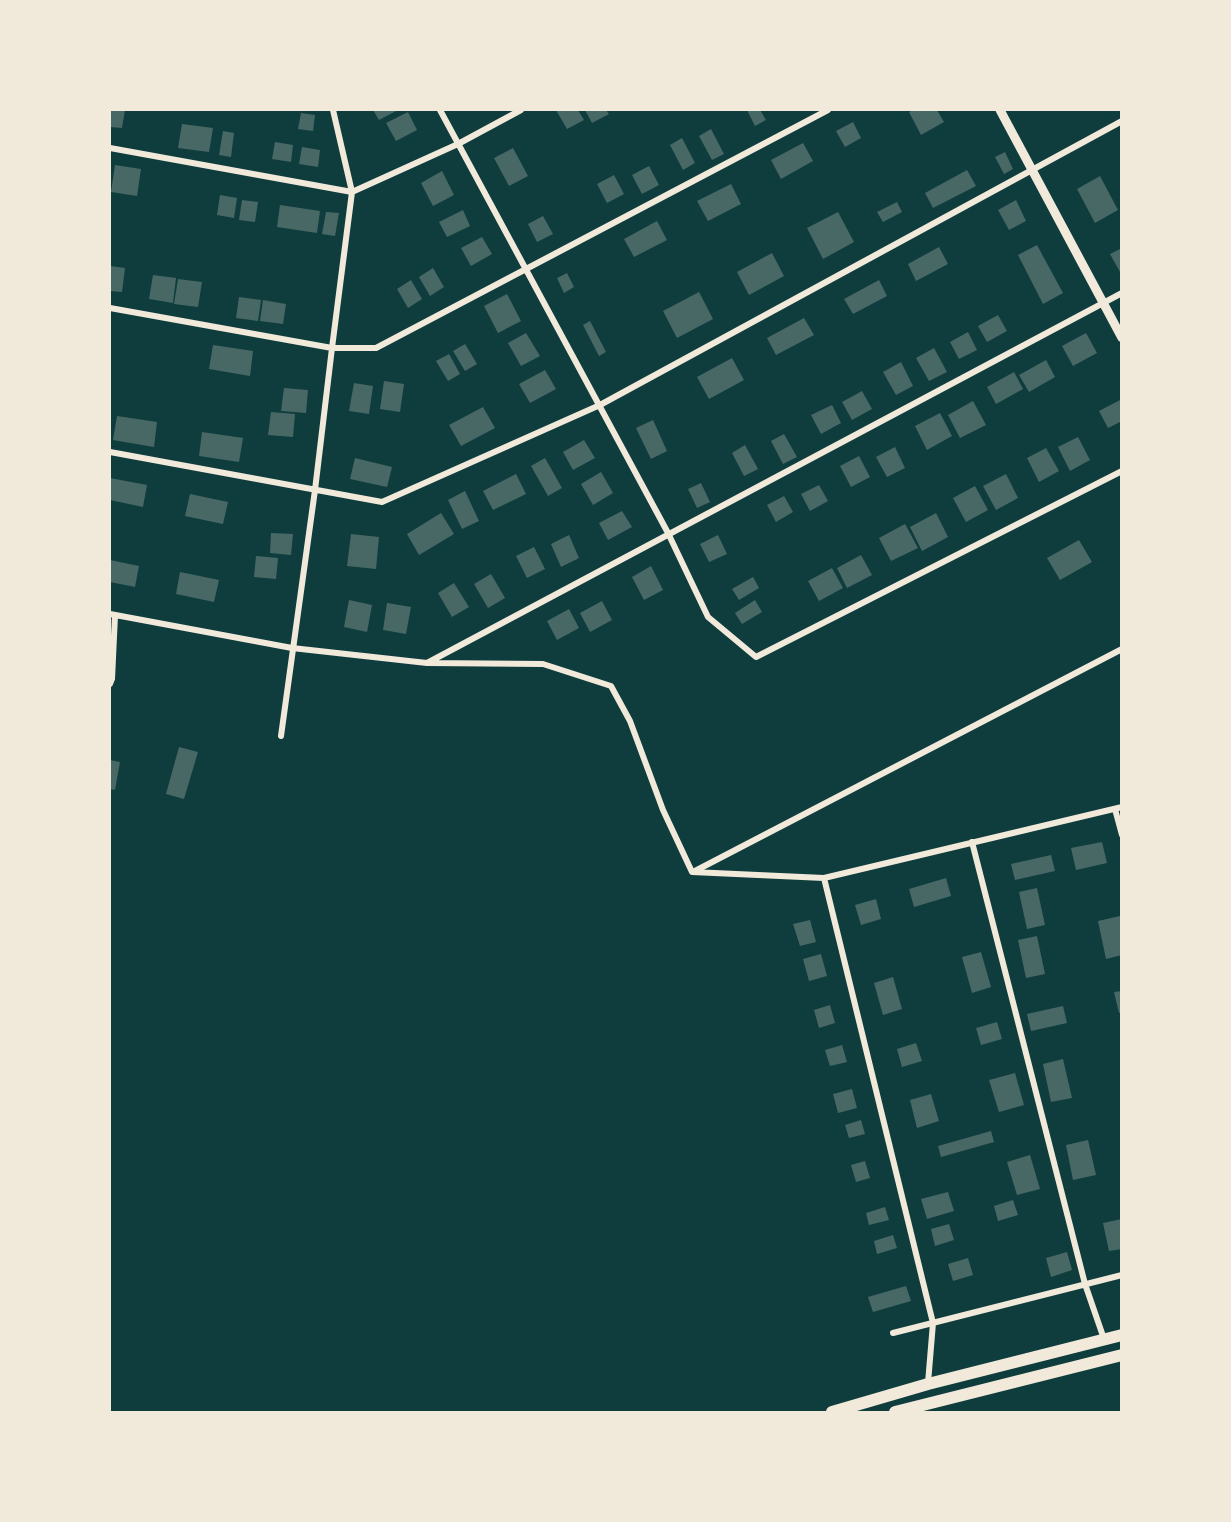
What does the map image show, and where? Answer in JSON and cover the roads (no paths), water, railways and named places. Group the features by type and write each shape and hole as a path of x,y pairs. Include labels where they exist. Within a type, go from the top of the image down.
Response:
{"main road":[{"path":"832,1413 928,1384 1122,1335"},
{"path":"895,1413 1122,1355"}],"street":[{"path":"281,736 315,490 352,192 333,110"},
{"path":"440,110 600,405 668,534 708,617 756,657 1122,471"},
{"path":"110,148 352,192 458,144 521,110"},
{"path":"110,308 332,348 376,348 828,110"},
{"path":"1000,110 1122,338"},
{"path":"110,452 382,502 600,405 1122,121"},
{"path":"427,663 1122,293"},
{"path":"110,684 112,679 112,614 292,648 427,663 543,664 611,686 630,721 663,810 693,872"},
{"path":"693,872 1122,649"},
{"path":"693,872 824,878 1118,808 1122,835"},
{"path":"972,842 1085,1284 1104,1339"},
{"path":"824,878 933,1323 928,1384"},
{"path":"893,1333 1122,1275"}]}
